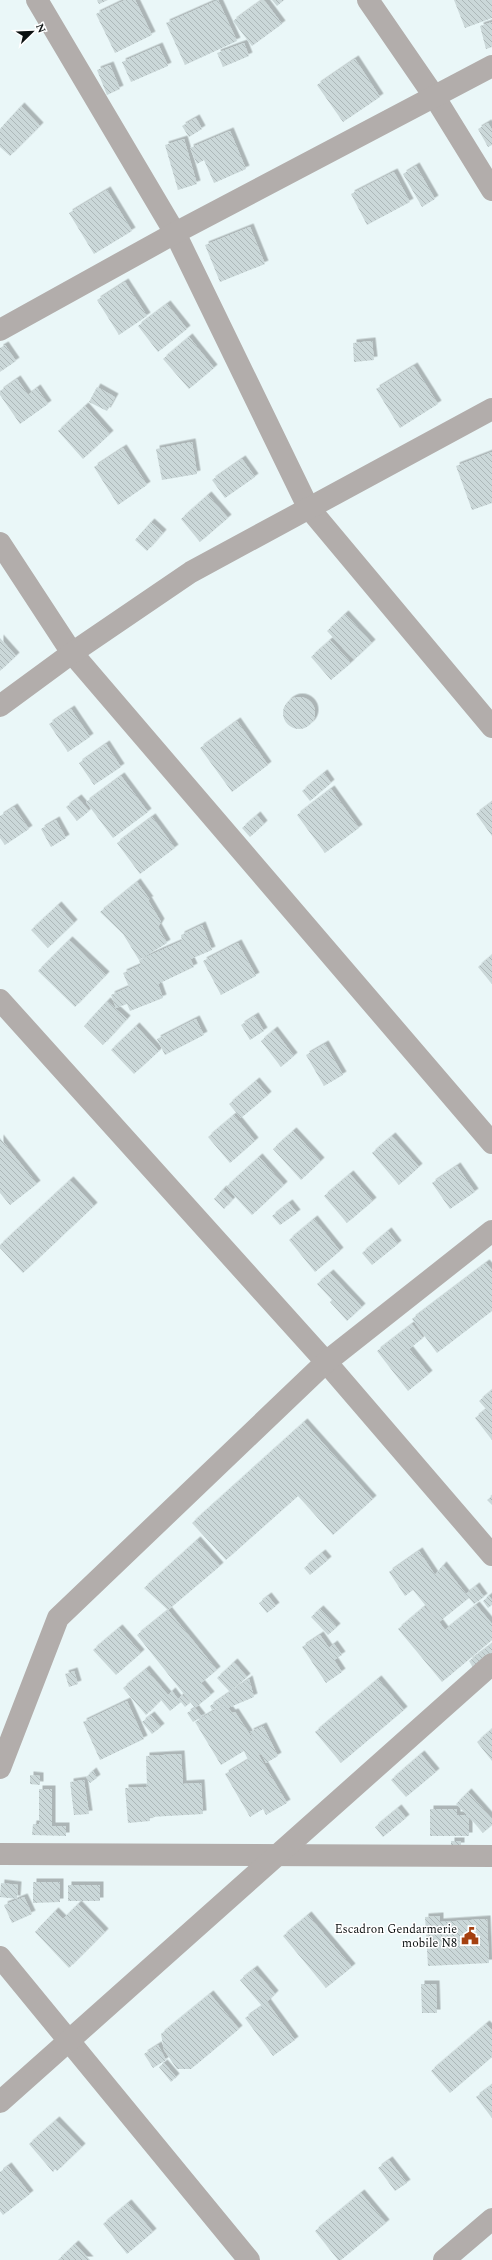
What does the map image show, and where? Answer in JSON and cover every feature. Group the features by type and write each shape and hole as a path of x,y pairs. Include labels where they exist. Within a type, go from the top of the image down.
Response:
{"street":[{"path":"37,0 175,233 308,507 492,727"},
{"path":"368,0 434,96 492,190"},
{"path":"0,330 175,233 492,66"},
{"path":"0,706 72,653 191,572 308,507 492,409"},
{"path":"0,543 72,653 492,1143"},
{"path":"0,1000 326,1362 492,1555"},
{"path":"0,1768 58,1618 326,1362 492,1231"},
{"path":"0,2102 492,1664"},
{"path":"0,1854 492,1856"},
{"path":"0,1957 249,2260"},
{"path":"444,2260 492,2219"}],"building":[{"path":"97,0 108,0 99,4"},
{"path":"125,0 135,0 152,35 115,53 96,14"},
{"path":"218,0 237,41 185,65 166,23"},
{"path":"264,0 282,24 252,46 233,21"},
{"path":"272,0 284,0 277,6"},
{"path":"454,0 492,0 492,18 465,28"},
{"path":"492,22 492,47 486,49 480,26"},
{"path":"244,43 249,56 223,67 217,53"},
{"path":"159,46 168,66 131,82 122,62"},
{"path":"355,59 380,97 343,122 317,85"},
{"path":"110,65 120,89 107,95 97,70"},
{"path":"21,106 40,126 10,156 0,147 0,129"},
{"path":"196,118 202,129 189,137 182,126"},
{"path":"488,123 492,130 492,145 488,147 478,129"},
{"path":"230,131 246,169 214,183 204,160 197,164 190,148"},
{"path":"184,139 197,184 178,190 165,145"},
{"path":"416,166 435,199 422,207 403,174"},
{"path":"394,172 410,202 367,225 351,194"},
{"path":"107,190 132,231 94,254 69,213"},
{"path":"250,227 265,264 220,282 205,245"},
{"path":"125,282 147,316 119,335 97,300"},
{"path":"167,304 187,329 158,352 138,326"},
{"path":"189,337 214,368 189,389 163,359"},
{"path":"372,341 374,360 354,362 353,343"},
{"path":"5,345 16,361 0,372 0,348"},
{"path":"414,366 438,404 400,428 376,389"},
{"path":"17,379 28,395 37,388 48,404 20,424 0,395 0,391"},
{"path":"97,387 115,397 107,411 89,402"},
{"path":"85,406 110,434 83,459 58,431"},
{"path":"192,442 197,474 162,480 156,449"},
{"path":"123,448 147,485 118,505 94,467"},
{"path":"492,452 492,503 472,510 456,466"},
{"path":"242,459 255,477 225,498 212,480"},
{"path":"208,495 228,518 200,542 181,519"},
{"path":"151,522 163,533 147,551 135,540"},
{"path":"345,614 372,643 354,660 327,631"},
{"path":"0,638 16,656 0,671"},
{"path":"330,640 351,663 331,680 311,657"},
{"path":"296,697 302,697 312,704 315,713 314,719 308,726 302,729 296,729 286,722 283,716 283,710 290,700"},
{"path":"71,709 90,737 68,752 49,724"},
{"path":"237,721 268,765 232,792 200,748"},
{"path":"106,744 121,767 94,785 79,763"},
{"path":"324,773 331,783 310,801 302,791"},
{"path":"121,776 148,812 113,838 86,802"},
{"path":"331,789 359,828 325,853 297,815"},
{"path":"78,798 89,811 77,821 66,807"},
{"path":"492,802 492,836 476,814"},
{"path":"14,807 29,829 5,845 0,838 0,816"},
{"path":"257,815 264,824 250,837 242,828"},
{"path":"152,817 175,848 140,874 117,843"},
{"path":"56,820 66,838 51,847 41,829"},
{"path":"137,882 150,900 148,900 161,922 158,927 167,943 139,960 123,934 100,912"},
{"path":"58,905 74,923 48,948 31,930"},
{"path":"202,925 212,950 191,959 184,945 194,967 158,984 163,998 130,1011 127,1004 116,1008 111,995 129,987 123,973 141,965 139,960 182,941 181,935"},
{"path":"69,940 106,975 75,1007 38,971"},
{"path":"238,943 256,976 221,995 203,961"},
{"path":"492,955 492,984 478,967"},
{"path":"107,1001 127,1019 103,1045 84,1026"},
{"path":"255,1016 264,1031 250,1040 241,1025"},
{"path":"196,1019 204,1035 165,1055 157,1039"},
{"path":"136,1026 159,1051 134,1074 111,1050"},
{"path":"274,1030 294,1056 281,1067 261,1041"},
{"path":"325,1044 343,1075 324,1086 306,1055"},
{"path":"256,1081 268,1095 241,1118 229,1104"},
{"path":"234,1115 255,1141 230,1163 208,1137"},
{"path":"293,1131 321,1161 301,1180 273,1149"},
{"path":"392,1136 419,1167 399,1185 372,1153"},
{"path":"0,1138 37,1184 10,1205 0,1193"},
{"path":"259,1157 284,1185 252,1215 226,1187"},
{"path":"457,1166 475,1192 450,1209 432,1183"},
{"path":"350,1174 373,1201 347,1223 324,1196"},
{"path":"70,1180 94,1206 23,1273 0,1248 0,1245"},
{"path":"223,1189 233,1199 224,1209 214,1199"},
{"path":"289,1203 297,1213 280,1225 272,1216"},
{"path":"314,1219 340,1251 315,1272 289,1240"},
{"path":"388,1231 398,1244 372,1265 362,1253"},
{"path":"486,1263 492,1270 492,1311 437,1353 412,1319"},
{"path":"330,1273 362,1307 347,1321 330,1302 332,1300 317,1284"},
{"path":"412,1324 423,1338 409,1349 429,1374 408,1391 377,1351"},
{"path":"492,1390 492,1440 475,1418 486,1409 479,1401"},
{"path":"304,1422 373,1499 333,1535 298,1496 226,1560 192,1523"},
{"path":"492,1496 492,1505 487,1500"},
{"path":"197,1540 220,1566 168,1610 144,1588"},
{"path":"419,1551 435,1575 443,1565 466,1594 476,1586 484,1597 474,1604 469,1598 439,1622 445,1630 476,1605 492,1624 492,1640 442,1682 398,1629 424,1607 438,1621 413,1590 405,1596 389,1572"},
{"path":"322,1553 328,1560 310,1575 304,1568"},
{"path":"268,1596 276,1606 267,1613 259,1603"},
{"path":"489,1596 492,1600 492,1605 488,1608 483,1601"},
{"path":"320,1609 337,1627 328,1635 311,1617"},
{"path":"168,1610 217,1670 201,1683 211,1695 195,1708 137,1635"},
{"path":"119,1628 141,1653 116,1675 93,1650"},
{"path":"320,1635 329,1648 334,1644 342,1655 334,1660 342,1672 326,1683 302,1647"},
{"path":"492,1644 492,1656 474,1669 469,1661"},
{"path":"234,1662 247,1677 230,1692 217,1678"},
{"path":"146,1669 168,1695 172,1691 178,1699 182,1695 190,1703 185,1707 181,1702 170,1711 161,1700 146,1715 123,1688"},
{"path":"74,1671 78,1684 69,1687 65,1674"},
{"path":"249,1679 254,1697 228,1708 232,1713 235,1712 256,1744 250,1732 263,1726 278,1756 266,1763 262,1755 258,1754 287,1803 266,1815 263,1809 250,1817 225,1774 248,1760 244,1751 221,1765 195,1722 226,1704 212,1710 210,1706"},
{"path":"378,1679 404,1710 341,1763 315,1732"},
{"path":"127,1701 144,1739 100,1760 83,1722"},
{"path":"195,1708 202,1717 193,1722 187,1713"},
{"path":"151,1715 161,1727 152,1734 142,1722"},
{"path":"492,1729 492,1761 477,1742"},
{"path":"181,1754 183,1784 201,1783 203,1814 150,1817 150,1821 128,1823 125,1788 147,1787 146,1756"},
{"path":"421,1754 436,1772 406,1797 391,1780"},
{"path":"93,1771 97,1778 90,1783 86,1777"},
{"path":"30,1775 40,1776 40,1785 30,1784"},
{"path":"84,1780 89,1814 74,1815 70,1782"},
{"path":"39,1789 52,1789 52,1826 66,1826 66,1836 32,1835 33,1824 39,1824"},
{"path":"468,1792 492,1819 492,1825 483,1833 469,1817 469,1836 430,1836 430,1809 457,1809 457,1815 467,1815 456,1804"},
{"path":"398,1808 406,1818 383,1837 375,1827"},
{"path":"451,1841 461,1841 461,1846 451,1846"},
{"path":"33,1882 60,1882 60,1902 33,1903"},
{"path":"1,1883 18,1885 17,1899 0,1897"},
{"path":"68,1885 100,1885 100,1901 68,1901"},
{"path":"24,1897 32,1914 12,1923 4,1905"},
{"path":"78,1904 105,1932 69,1968 35,1932 55,1911 63,1919"},
{"path":"308,1915 352,1967 326,1988 283,1936"},
{"path":"440,1916 440,1922 487,1919 489,1963 428,1966 425,1917"},
{"path":"254,1969 275,1994 267,2002 295,2040 273,2056 245,2018 262,2006 240,1980"},
{"path":"421,1984 436,1984 437,2013 422,2013"},
{"path":"210,1994 239,2029 191,2069 177,2069 164,2050 161,2034"},
{"path":"486,2024 492,2030 492,2057 450,2093 431,2071"},
{"path":"158,2045 166,2060 153,2068 144,2054"},
{"path":"164,2063 176,2077 171,2082 159,2067"},
{"path":"492,2085 492,2118 476,2097"},
{"path":"56,2120 82,2147 57,2171 55,2169 53,2172 29,2144"},
{"path":"389,2160 407,2183 395,2191 378,2168"},
{"path":"8,2166 30,2194 3,2215 0,2211 0,2172"},
{"path":"361,2193 386,2223 341,2260 338,2260 315,2231"},
{"path":"128,2203 153,2232 127,2254 103,2224"},
{"path":"75,2244 90,2260 58,2260"}],"place":[{"name":"Escadron Gendarmerie mobile N8","path":"470,1936"}]}
